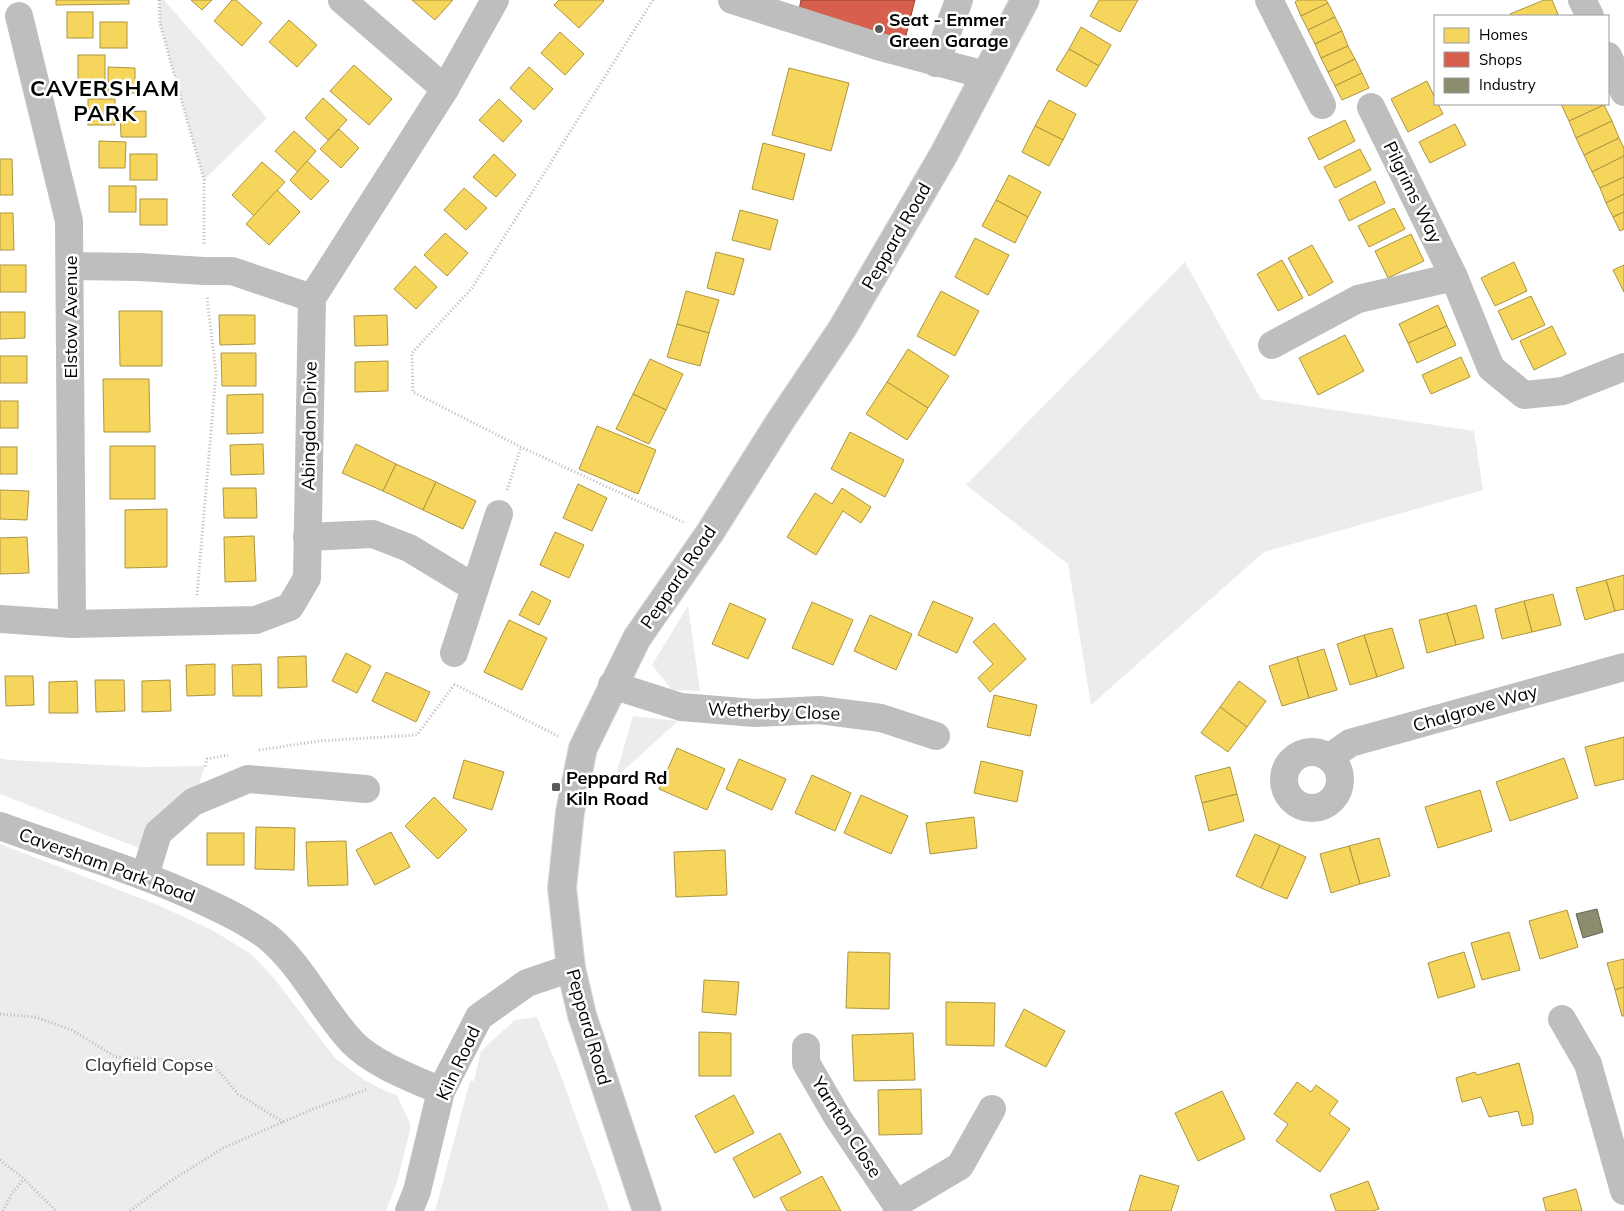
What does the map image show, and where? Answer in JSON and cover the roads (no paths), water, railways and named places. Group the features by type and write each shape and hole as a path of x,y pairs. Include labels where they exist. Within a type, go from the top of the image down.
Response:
{"street":[{"path":"342,0 445,89"},
{"path":"70,266 232,271 312,298 445,89 496,0"},
{"path":"732,0 936,63 986,75"},
{"path":"936,63 959,0"},
{"name":"Peppard Road","path":"647,1211 582,1016 570,968 562,888 570,812 583,748 612,685 637,638 709,534 780,420 842,329 944,154 1025,0"},
{"path":"1269,0 1322,105"},
{"path":"1582,0 1590,15"},
{"name":"Elstow Avenue","path":"18,16 69,221 72,624"},
{"path":"1609,58 1624,92"},
{"name":"Pilgrims Way","path":"1371,107 1454,277 1491,368 1524,395 1563,391 1624,367"},
{"path":"1272,345 1358,300 1454,277"},
{"name":"Abingdon Drive","path":"0,619 72,624 256,620 290,607 307,578 312,298"},
{"path":"454,653 499,514"},
{"path":"307,537 373,534 410,548 475,588"},
{"name":"Chalgrove Way","path":"1329,758 1350,743 1624,666"},
{"name":"Wetherby Close","path":"612,685 681,707 755,713 819,710 881,718 936,736"},
{"path":"145,876 158,833 193,802 248,779 366,789"},
{"name":"Caversham Park Road","path":"0,826 145,876 229,913 268,938 290,961 352,1042 367,1054 405,1076 441,1091"},
{"name":"Kiln Road","path":"408,1211 417,1191 441,1091 479,1017 526,983 570,968"},
{"path":"1562,1019 1588,1064 1624,1191"},
{"name":"Yarnton Close","path":"806,1048 806,1063 838,1118 897,1208 960,1166 992,1109"}],"place":[{"name":"Seat - Emmer Green Garage","path":"879,29"},
{"name":"Peppard Rd Kiln Road","path":"556,787"}],"district":[{"name":"CAVERSHAM PARK","path":"105,100"}],"park label":[{"name":"Clayfield Copse","path":"149,1064"}]}
